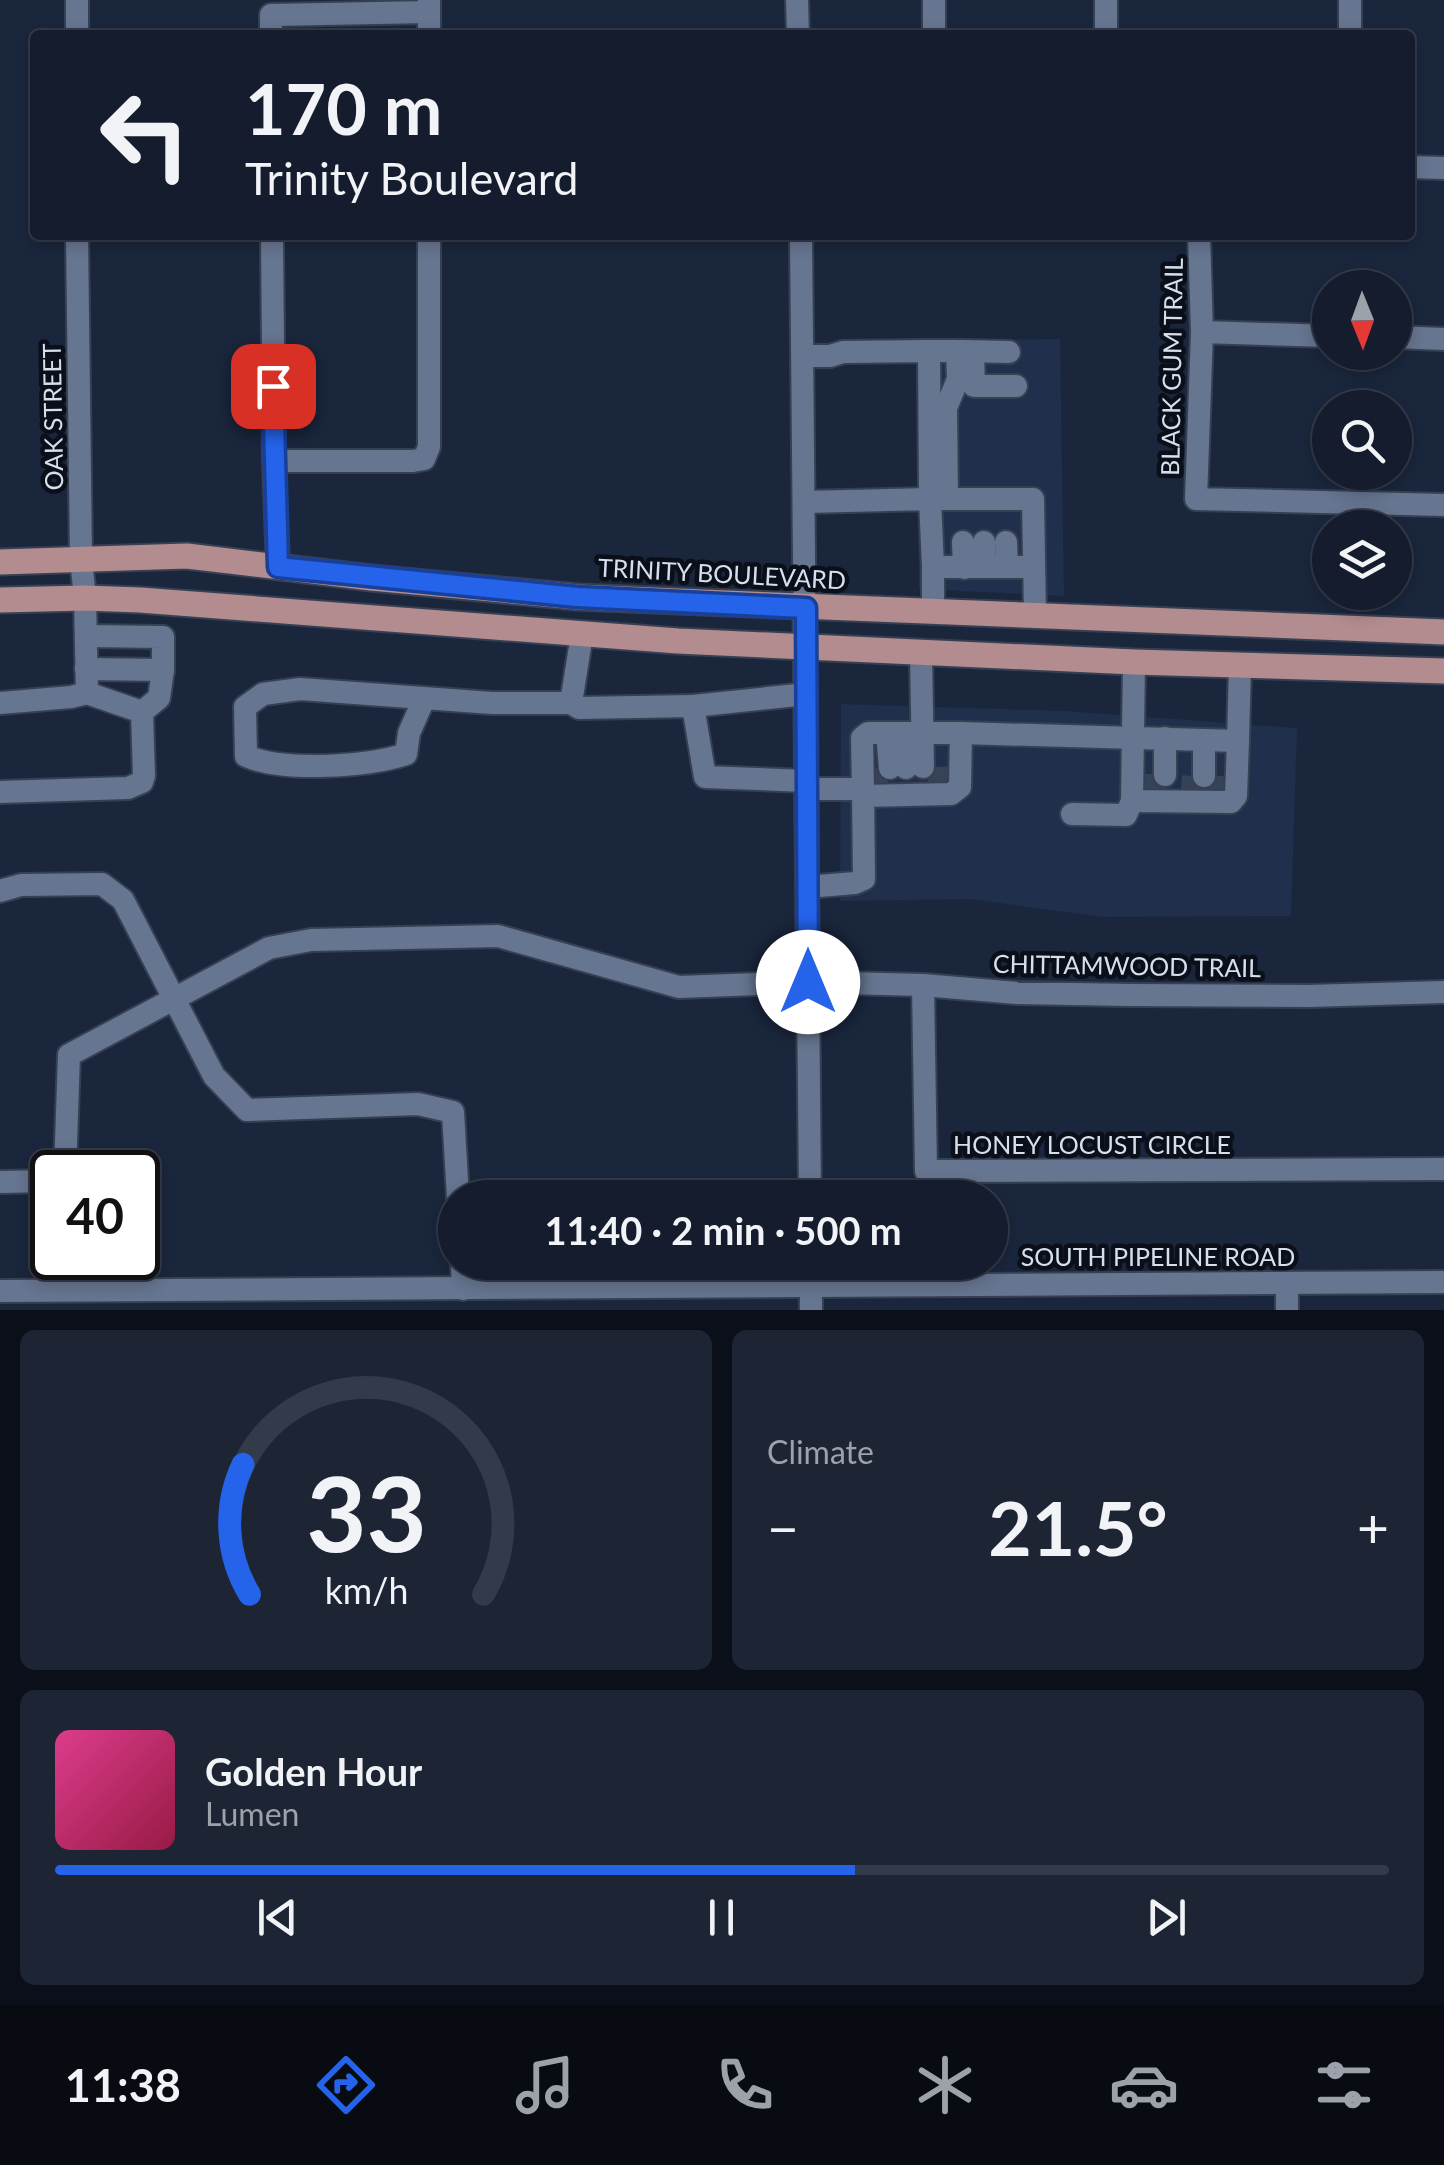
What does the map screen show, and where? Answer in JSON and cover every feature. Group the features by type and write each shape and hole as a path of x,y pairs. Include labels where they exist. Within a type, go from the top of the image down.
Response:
{"main road":[{"name":"TRINITY BOULEVARD","path":"0,562 187,556 577,597 1444,632"},
{"path":"0,600 140,600 582,634 921,654 1444,671"},
{"path":"1134,620 1134,662"}],"street":[{"path":"77,0 77,30"},
{"path":"797,0 798,30"},
{"path":"934,0 934,30"},
{"path":"1106,0 1106,30"},
{"path":"1350,0 1350,30"},
{"path":"271,30 270,15 429,16"},
{"path":"1415,167 1444,168"},
{"name":"OAK STREET","path":"78,240 80,559 87,693"},
{"path":"272,240 278,567"},
{"path":"274,461 424,458 430,447 429,240"},
{"path":"801,240 810,1180"},
{"name":"BLACK GUM TRAIL","path":"1200,240 1202,332 1196,499 1444,505"},
{"path":"1202,332 1312,335"},
{"path":"1412,338 1444,339"},
{"path":"929,351 966,499 984,533 985,568"},
{"path":"803,356 843,352 1008,352"},
{"path":"965,352 974,386 1016,386"},
{"path":"965,352 946,408 966,499 984,533 985,568"},
{"path":"932,612 933,567 966,499"},
{"path":"804,502 1032,499 1035,616"},
{"path":"933,567 1034,568"},
{"path":"571,702 582,634"},
{"path":"86,636 164,636 159,698 142,712"},
{"path":"808,887 864,879 900,785 914,733 921,654"},
{"path":"1072,814 1126,815 1182,789 1231,802 1236,796 1185,739 1134,662"},
{"path":"1182,789 1185,739 1240,666"},
{"path":"86,669 163,670"},
{"path":"424,699 409,734 406,754 388,760 325,766 259,761 246,756 246,706 263,694 300,688 492,703 571,702 579,708 693,706 806,694"},
{"path":"0,704 87,693 142,712"},
{"path":"693,706 705,778 806,785 900,785 951,794 960,787 914,733"},
{"path":"0,792 128,788 142,782 142,712"},
{"path":"900,785 862,738 868,733 1185,739"},
{"path":"900,785 914,733"},
{"path":"1182,789 1185,739"},
{"path":"1182,789 1185,739"},
{"path":"0,892 21,885 102,884 123,900 214,1076 248,1110 418,1104 452,1112 457,1180"},
{"name":"CHITTAMWOOD TRAIL","path":"66,1150 69,1055 269,948 312,940 498,936 679,986 808,982 1130,996 1444,992"},
{"name":"HONEY LOCUST CIRCLE","path":"923,985 926,1171 1444,1169"},
{"path":"0,1182 30,1181"},
{"name":"SOUTH PIPELINE ROAD","path":"1008,1278 1444,1282"},
{"name":"SOUTH PIPELINE ROAD","path":"0,1291 134,1300 714,1298 787,1280"},
{"path":"811,1280 812,1310"},
{"path":"1287,1283 1287,1310"}],"shaded area":[{"path":"1060,339 1064,596 919,589 916,341"},
{"path":"841,704 1066,711 1297,728 1291,916 1102,917 970,899 840,901"}],"tunnel":[{"path":"938,767 939,784"},
{"path":"876,768 877,785"},
{"path":"1153,774 1153,789"},
{"path":"1192,790 1193,776"},
{"path":"1218,776 1218,791"}],"route":[{"path":"273,386 278,567 577,597 806,608 808,982"}]}
